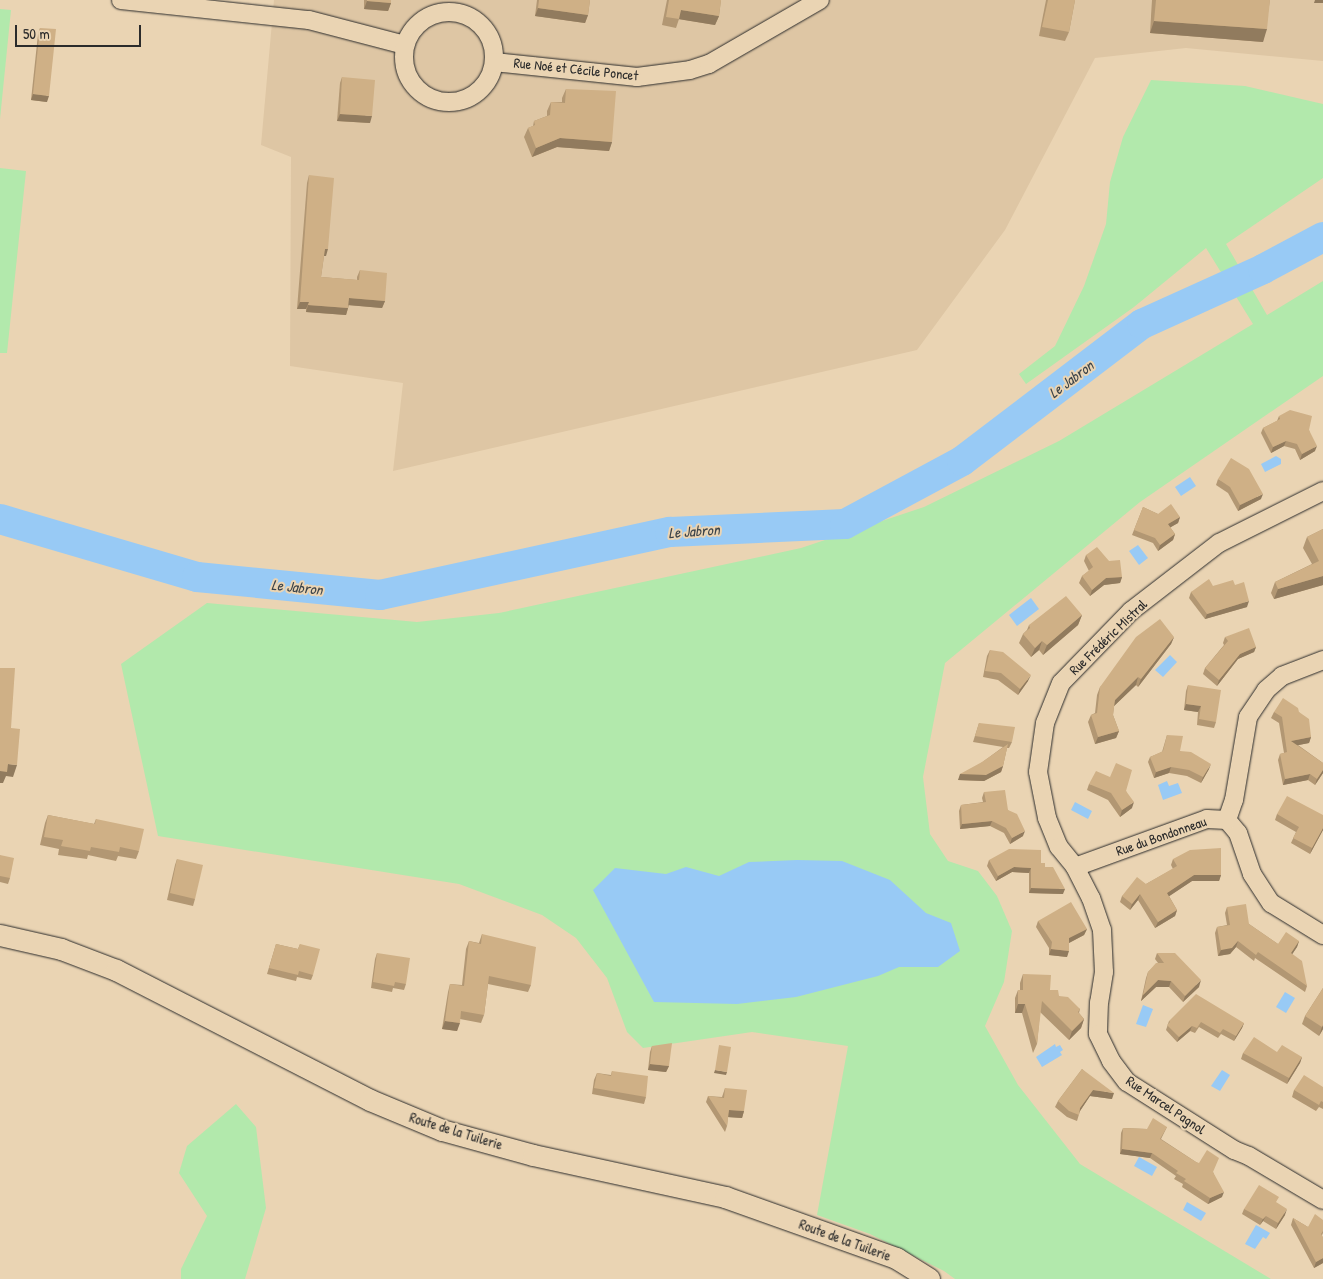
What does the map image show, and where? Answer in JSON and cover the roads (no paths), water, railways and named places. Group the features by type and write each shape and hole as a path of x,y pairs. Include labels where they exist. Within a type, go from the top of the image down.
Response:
{"main road":[{"name":"Route de la Tuilerie","path":"0,935 61,949 116,970 370,1100 442,1130 533,1154 726,1197 896,1258 929,1279"}],"street":[{"path":"122,0 309,20 405,45"},
{"name":"Rue Noé et Cécile Poncet","path":"494,62 637,78 690,70 709,64 820,0"},
{"path":"457,6 474,19 487,33 492,42 494,62 488,80 474,95 455,102 435,100 418,91 407,74 403,55 405,45 414,28 428,16 457,6"},
{"name":"Rue Frédéric Mistral","path":"1075,867 1059,847 1047,818 1038,772 1045,723 1061,683 1131,611 1218,543 1323,492"},
{"name":"Rue du Bondonneau","path":"1075,867 1207,819 1227,820 1234,800 1248,717 1266,690 1282,676 1323,660"},
{"path":"1227,820 1238,833 1252,874 1271,903 1323,935"},
{"name":"Rue Marcel Pagnol","path":"1075,867 1091,898 1102,930 1104,972 1099,1002 1098,1034 1111,1062 1127,1082 1234,1150 1249,1156 1323,1200"}],"water":[{"path":"1276,456 1281,459 1281,464 1265,472 1261,464"},
{"path":"1190,477 1196,486 1181,496 1175,487"},
{"path":"1138,545 1148,558 1139,565 1129,551"},
{"path":"1031,598 1039,609 1017,626 1009,615"},
{"path":"1170,655 1177,662 1163,677 1155,670"},
{"path":"1167,781 1169,786 1178,783 1182,793 1163,800 1158,785"},
{"path":"1075,802 1092,811 1088,819 1071,810"},
{"path":"842,861 890,880 926,913 951,923 960,951 938,967 899,967 878,976 796,997 737,1004 654,1002 593,890 615,868 666,874 686,867 719,876 749,862"},
{"path":"1285,992 1295,998 1286,1013 1276,1007"},
{"path":"1143,1005 1153,1009 1146,1027 1136,1024"},
{"path":"1055,1044 1056,1047 1060,1045 1063,1050 1060,1052 1062,1055 1042,1067 1036,1057"},
{"path":"1222,1070 1230,1075 1220,1091 1211,1086"},
{"path":"1139,1157 1157,1167 1152,1176 1134,1166"},
{"path":"1187,1202 1206,1213 1201,1221 1183,1210"},
{"path":"1256,1225 1270,1233 1266,1239 1263,1237 1255,1249 1245,1244"}],"waterway":[{"name":"Le Jabron","path":"0,519 197,577 380,595 670,532 845,524 962,461 1142,324 1263,269 1323,237"}]}
